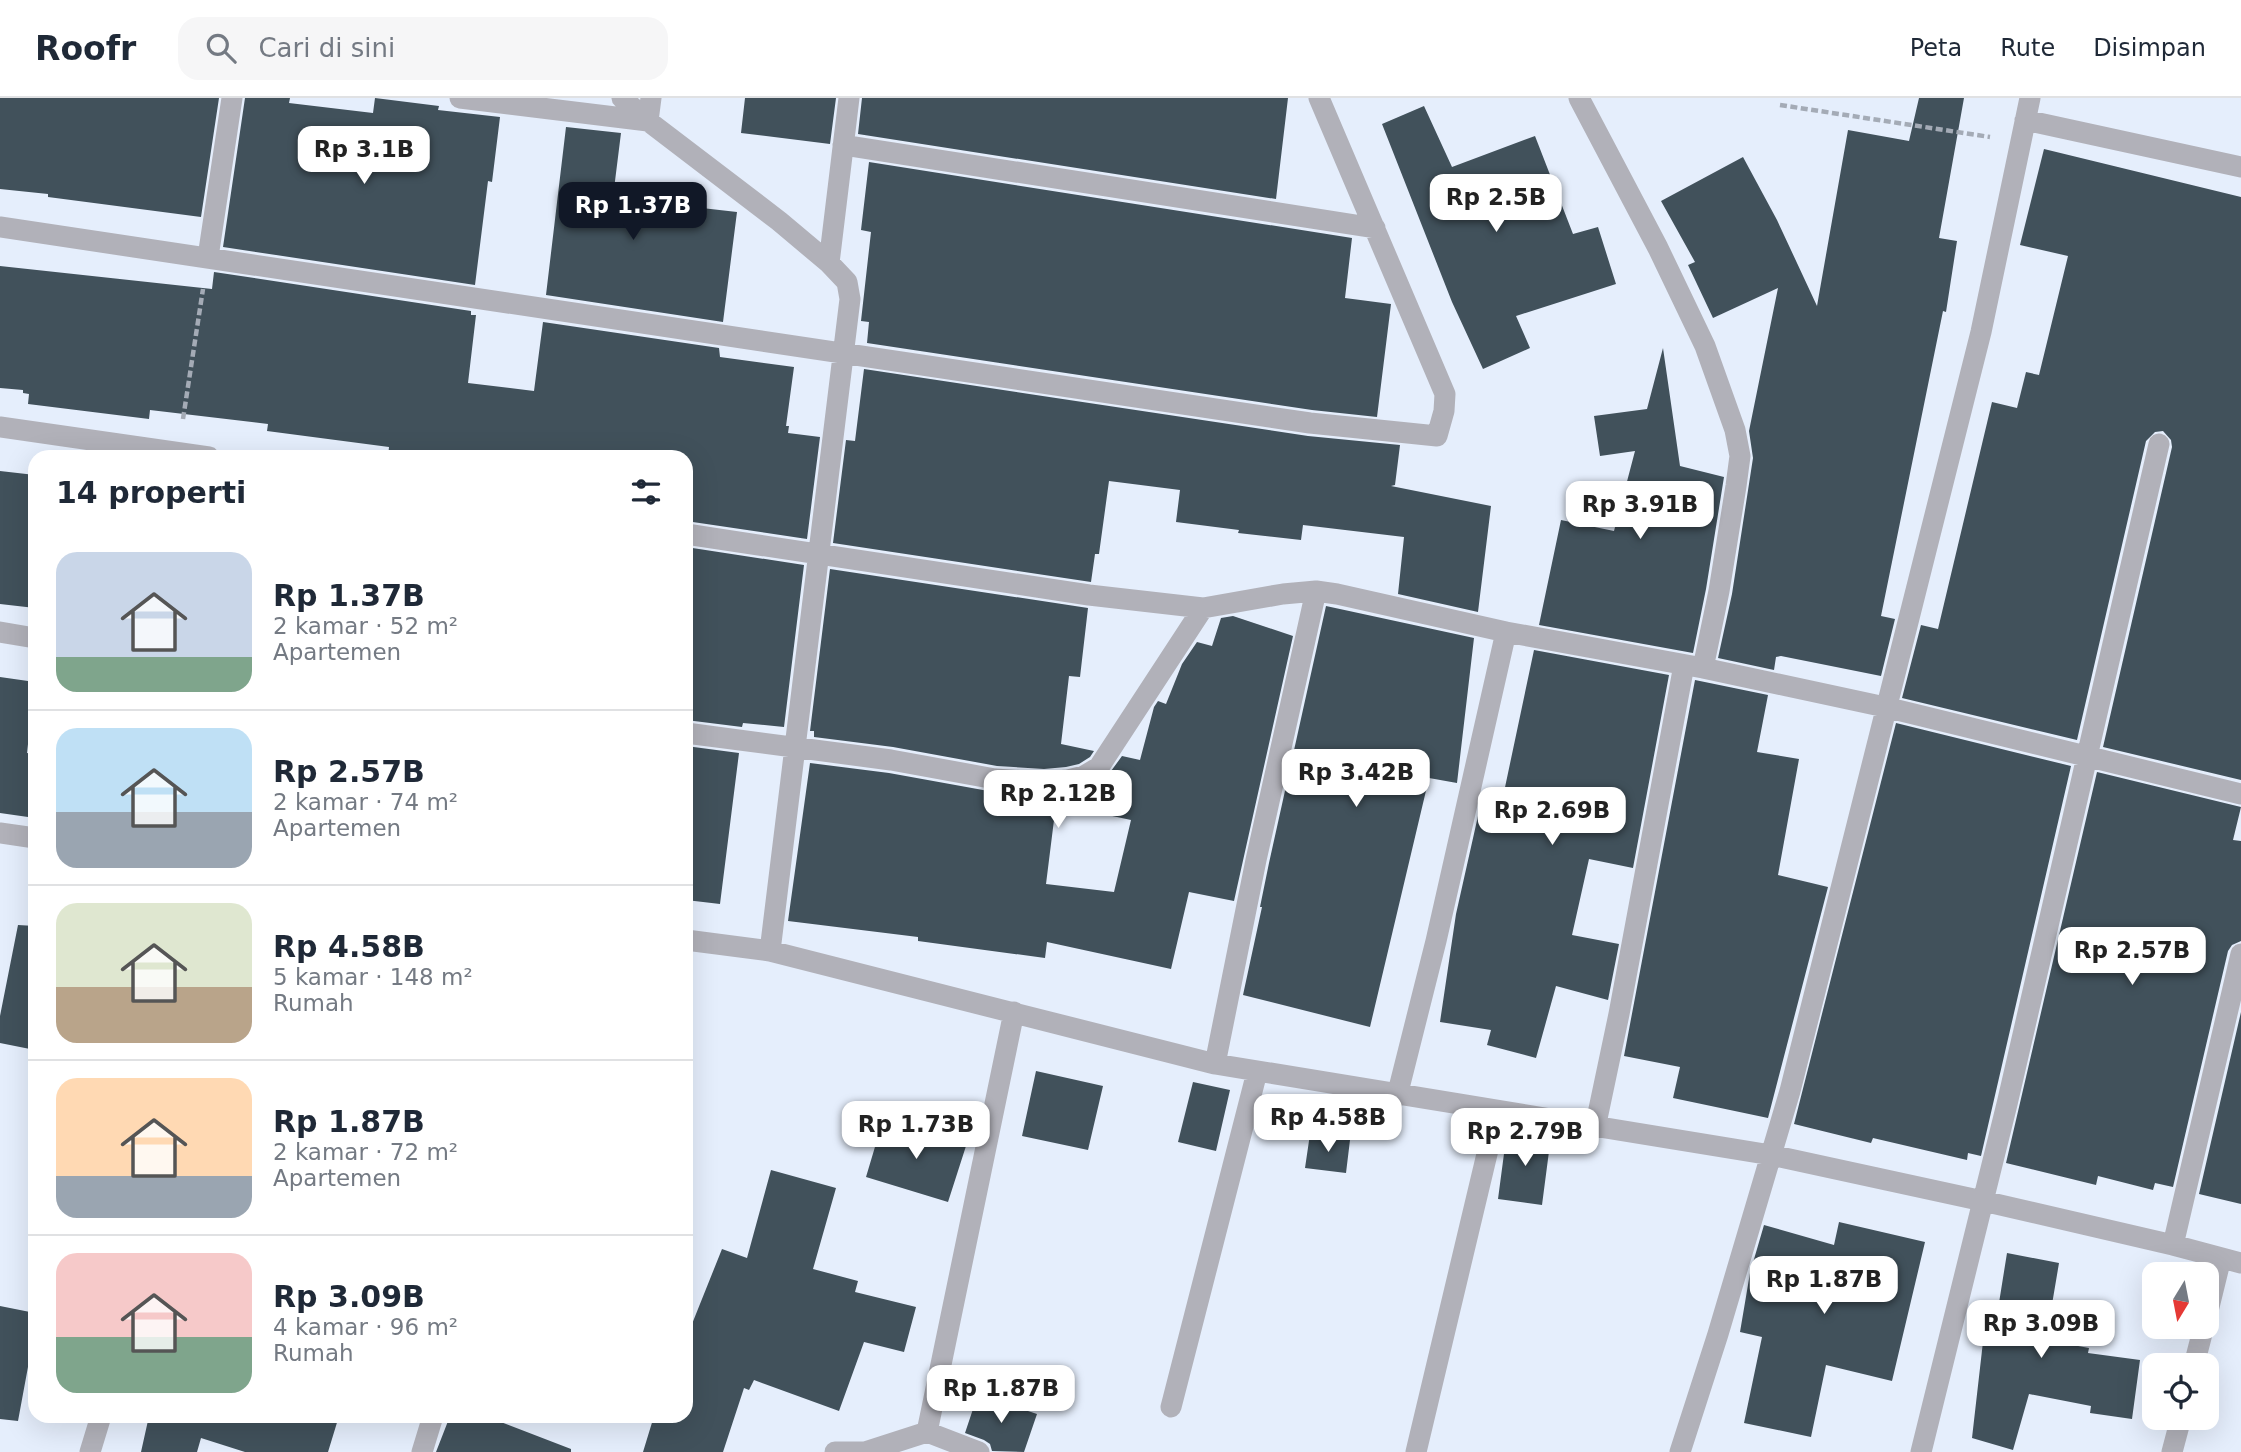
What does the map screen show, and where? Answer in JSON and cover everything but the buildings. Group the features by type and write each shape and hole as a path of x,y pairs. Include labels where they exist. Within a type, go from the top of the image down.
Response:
{"street":[{"path":"208,257 232,98"},
{"path":"460,98 648,121"},
{"path":"622,98 829,263 847,282 850,299 770,951"},
{"path":"648,121 651,98"},
{"path":"829,263 849,98"},
{"path":"0,227 1310,423 1437,436 1444,411 1445,394 1319,98"},
{"path":"1579,98 1658,248 1705,345 1735,430 1740,456 1719,591 1694,667 1595,1128"},
{"path":"1680,1452 1718,1335 1790,1091 1974,358 2030,98"},
{"path":"2025,120 2241,167"},
{"path":"843,145 1376,229"},
{"path":"0,426 164,450"},
{"path":"1921,1452 2088,756 2159,444"},
{"path":"693,535 1089,595 1203,608 1316,591 1506,632 1694,667 1885,707 2241,793"},
{"path":"1214,1064 1261,834 1316,591"},
{"path":"693,734 891,760 995,779 1044,782 1084,776 1099,767 1203,608"},
{"path":"0,632 28,637"},
{"path":"1397,1096 1436,941 1506,632"},
{"path":"0,834 28,837"},
{"path":"693,941 770,951 1014,1012 1107,1039 1214,1064 1771,1155 1983,1200 2231,1260 2219,1288"},
{"path":"2173,1245 2241,954"},
{"path":"927,1432 1014,1012"},
{"path":"1171,1408 1257,1072"},
{"path":"1416,1452 1497,1112"},
{"path":"90,1452 99,1423"},
{"path":"422,1452 431,1423"},
{"path":"2172,1452 2178,1430"},
{"path":"835,1452 865,1452 927,1432 979,1452"}],"path":[{"path":"1780,105 2021,142"},
{"path":"178,450 208,257"}]}
